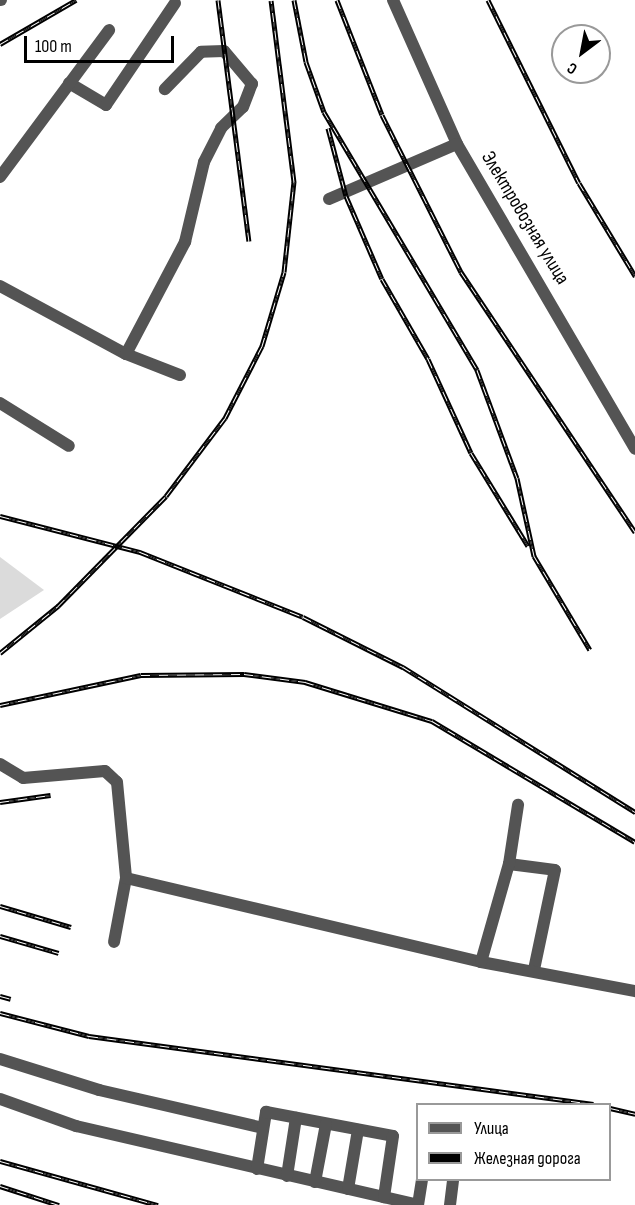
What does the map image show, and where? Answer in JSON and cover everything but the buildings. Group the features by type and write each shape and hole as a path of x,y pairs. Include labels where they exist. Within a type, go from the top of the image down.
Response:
{"street":[{"name":"Электровозная улица","path":"393,0 457,144 635,449"},
{"path":"69,83 106,105 175,3"},
{"path":"0,177 108,30"},
{"path":"126,354 185,242 204,162 220,128 243,107 252,84 224,51 201,52 165,89"},
{"path":"329,199 457,144"},
{"path":"0,286 126,354 180,375"},
{"path":"0,403 69,446"},
{"path":"0,764 23,778 105,771 117,782 126,878 114,942"},
{"path":"481,962 509,864 518,805"},
{"path":"509,864 555,870 534,970"},
{"path":"126,878 481,962 534,970 635,991"},
{"path":"0,1059 99,1090 263,1128"},
{"path":"0,1099 76,1126 418,1205 422,1181"},
{"path":"257,1169 266,1113 393,1136 384,1197"},
{"path":"287,1176 296,1118"},
{"path":"315,1182 326,1124"},
{"path":"348,1189 358,1130"},
{"path":"450,1205 453,1181"}],"shaded area":[{"path":"0,557 44,590 0,619"}],"railway":[{"path":"0,44 76,0"},
{"path":"218,0 249,241"},
{"path":"0,653 58,606 166,496 225,418 262,346 284,272 294,182 271,0"},
{"path":"294,0 306,62 324,112 477,370 517,478 534,556 590,650"},
{"path":"337,0 382,115 461,272 635,532"},
{"path":"488,0 579,183 635,276"},
{"path":"328,128 346,196 382,279 428,359 471,453 528,546"},
{"path":"0,516 140,552 303,617 403,667 635,812"},
{"path":"0,705 141,675 244,674 305,682 432,721 635,842"},
{"path":"0,802 51,795"},
{"path":"0,906 71,927"},
{"path":"0,936 59,953"},
{"path":"0,996 11,999"},
{"path":"0,1013 89,1036 586,1103"},
{"path":"611,1108 635,1114"},
{"path":"0,1161 158,1205"},
{"path":"0,1186 59,1205"}]}
